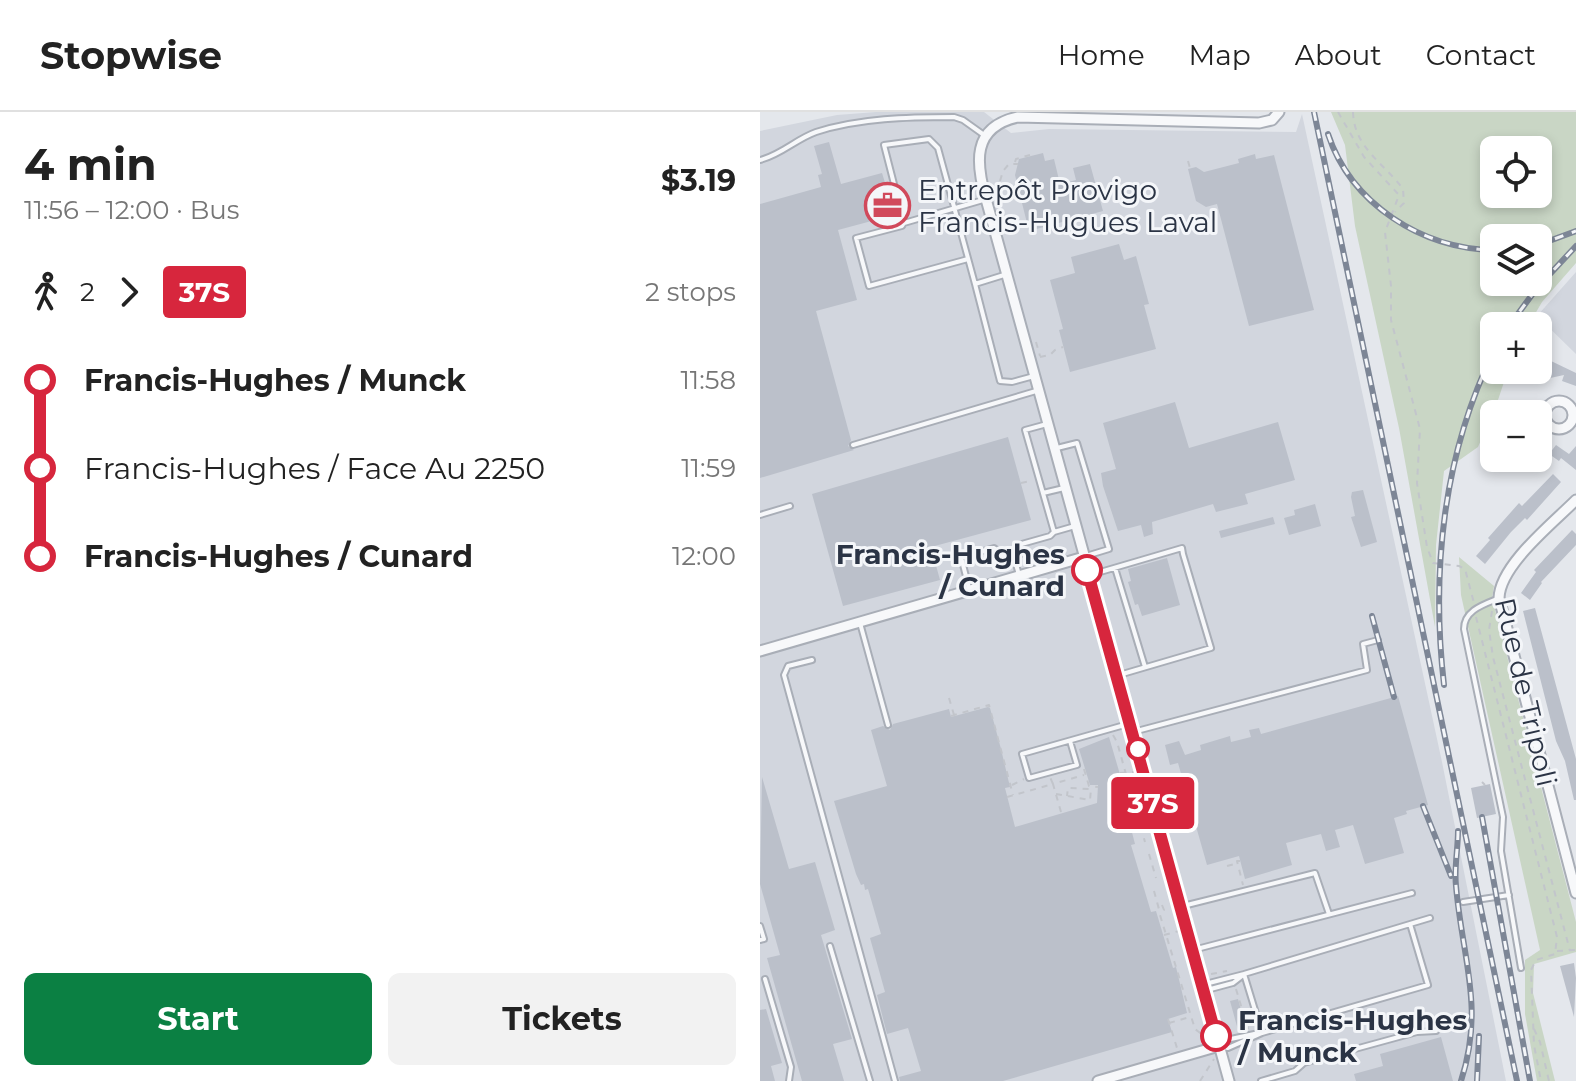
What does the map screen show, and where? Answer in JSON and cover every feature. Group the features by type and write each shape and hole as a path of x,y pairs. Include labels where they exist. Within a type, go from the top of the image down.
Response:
{"street":[{"path":"1229,1081 978,163 986,136 1000,123 1022,116 1263,123 1272,120 1279,112"},
{"name":"Rue de Tripoli","path":"1576,500 1512,566 1501,585 1500,601 1576,893"},
{"path":"760,651 1084,557"},
{"path":"1098,1081 1219,1046"}],"lane":[{"path":"760,160 776,156 814,133 876,120 954,117 986,136"},
{"path":"904,223 884,145 929,139 938,148 1000,381 1005,383 1034,376"},
{"path":"968,259 869,286 856,238 986,199"},
{"path":"975,284 1006,274"},
{"path":"853,445 1038,390"},
{"path":"1047,424 1025,430 1054,532"},
{"path":"1054,449 1077,443 1109,549 1084,557"},
{"path":"1043,493 1065,487"},
{"path":"760,515 790,506"},
{"path":"970,590 961,557 994,548 1008,559 1020,555 1018,545 1075,526"},
{"path":"1089,576 1182,548 1211,648 1117,676"},
{"path":"1014,557 1019,576"},
{"path":"1115,568 1145,667"},
{"path":"1500,601 1468,614 1464,626 1503,817 1501,851 1521,968"},
{"path":"860,622 888,725"},
{"path":"1070,741 1077,765 1029,778 1022,754 1070,741 1367,670 1363,644 1378,640"},
{"path":"812,660 788,666 784,674 895,1081"},
{"path":"1181,907 1315,873 1329,914"},
{"path":"1193,950 1412,893"},
{"path":"1463,902 1509,895"},
{"path":"1203,988 1233,983 1244,974 1430,918"},
{"path":"1219,1046 1228,1048 1262,1033 1428,985 1410,924"},
{"path":"760,926 764,939 760,940"},
{"path":"830,946 870,1081"},
{"path":"1244,974 1262,1033"},
{"path":"765,979 791,1067 789,1081"},
{"path":"1261,1081 1295,1071 1304,1063 1417,1032 1436,1031"}],"path":[{"path":"1338,112 1368,163 1399,192 1399,200 1386,226 1385,236 1391,281 1391,320 1420,429 1417,479 1427,547 1433,563 1465,569 1475,607"},
{"path":"1353,112 1362,144 1403,189 1404,203 1393,212"},
{"path":"1000,181 1006,167 1016,164 1016,159 1030,155"},
{"path":"1188,161 1190,168"},
{"path":"1036,342 1039,357 1063,347"},
{"path":"1021,483 1034,480"},
{"path":"1500,601 1490,617 1493,657 1570,951"},
{"path":"1476,614 1539,857 1556,931 1556,951"},
{"path":"949,698 952,716 991,704 1013,795"},
{"path":"968,703 971,710"},
{"path":"997,735 1002,734"},
{"path":"1106,737 1113,735 1117,742 1145,842"},
{"path":"1056,794 1090,800 1082,763"},
{"path":"1120,773 1136,772"},
{"path":"1007,797 1085,775"},
{"path":"1011,785 1025,779"},
{"path":"1070,779 1073,788"},
{"path":"1482,782 1485,785"},
{"path":"1053,784 1061,812"},
{"path":"1067,796 1068,788 1098,787"},
{"path":"1149,854 1156,878"},
{"path":"1227,866 1239,862 1243,886"},
{"path":"1154,891 1195,1029 1209,1038"},
{"path":"1160,915 1164,910 1162,905"},
{"path":"1165,934 1180,931"},
{"path":"1541,1081 1533,1026 1532,966 1536,960 1551,956 1556,951 1576,950"},
{"path":"1208,974 1224,970 1232,973"},
{"path":"1235,986 1248,1030"},
{"path":"1177,1049 1168,1021 1191,1017"},
{"path":"1533,1026 1549,1081"},
{"path":"1200,1081 1214,1059"}],"shaded area":[{"path":"984,112 1011,133 1049,129 1296,132 1302,114 1442,762 1506,1081 760,1081 760,131 837,115"},
{"path":"1576,272 1576,354 1552,331 1552,312 1541,312"}],"green space":[{"path":"1331,112 1576,112 1576,263 1552,291 1552,224 1480,224 1480,296 1547,296 1536,312 1480,312 1480,384 1503,384 1498,400 1480,400 1478,447 1444,471 1436,545 1435,627 1399,428 1355,226 1345,145"},
{"path":"1459,557 1494,586 1492,598 1576,922 1576,952 1534,964 1533,993 1555,1081 1537,1081 1525,1014 1525,960 1540,950 1461,595"}],"building":[{"path":"829,142 841,184 882,173 894,215 838,230 857,300 816,311 851,440 848,446 854,450 760,478 760,204 821,187 818,175 822,174 814,146"},
{"path":"1043,153 1045,161 1054,159 1060,184 1076,180 1073,168 1090,164 1103,211 1029,231 1015,175 1019,159"},
{"path":"1255,154 1256,159 1274,155 1314,310 1249,326 1217,204 1206,207 1196,201 1188,169 1196,167 1204,172 1239,163 1238,159"},
{"path":"1119,244 1124,260 1136,256 1149,304 1144,305 1156,349 1070,372 1050,280 1075,273 1071,257"},
{"path":"1552,361 1576,373 1576,386 1562,381 1564,375 1552,378"},
{"path":"1175,402 1189,448 1278,422 1295,480 1245,494 1248,504 1216,512 1213,504 1152,522 1153,534 1144,537 1141,525 1118,531 1101,473 1116,469 1103,423"},
{"path":"1008,437 1031,520 931,547 940,580 843,606 812,494"},
{"path":"1556,445 1569,454 1576,446 1576,470 1561,458 1559,461 1552,456"},
{"path":"1553,474 1561,482 1527,520 1525,518 1511,532 1485,564 1476,556 1490,540 1488,538 1519,503 1522,506"},
{"path":"1363,490 1377,542 1361,547 1351,517 1355,516 1351,497 1352,492"},
{"path":"1315,504 1321,526 1289,535 1284,518 1295,515 1294,510"},
{"path":"1273,517 1275,524 1221,538 1219,531"},
{"path":"1572,530 1576,534 1576,545 1541,582 1530,600 1521,593 1536,572 1534,570"},
{"path":"1167,558 1180,605 1142,616 1128,582 1131,581 1128,569"},
{"path":"1535,608 1576,759 1576,800 1556,741 1523,611"},
{"path":"1398,696 1428,805 1394,818 1404,853 1365,864 1353,825 1335,830 1340,847 1326,851 1321,834 1286,843 1292,865 1245,879 1239,856 1207,865 1178,763 1170,765 1165,745 1179,741 1185,755 1201,750 1200,745 1230,736 1231,742 1251,737 1249,730 1259,728 1261,734"},
{"path":"988,707 1010,787 1005,788 1015,827 1097,803 1098,785 1090,785 1079,749 1109,737 1131,812 1127,813 1135,844 1131,845 1151,912 1156,911 1173,968 1176,967 1187,1013 1168,1019 1172,1032 1003,1081 900,1081 899,1077 921,1071 908,1028 887,1034 877,995 885,992 870,938 881,934 868,889 861,885 856,874 834,801 887,786 871,730 883,726 890,730 893,724 949,709 951,717"},
{"path":"762,777 789,869 815,862 835,930 821,935 852,1039 833,1044 844,1081 802,1081 767,958 780,955 760,884"},
{"path":"1490,784 1496,814 1477,818 1471,788"},
{"path":"1574,963 1576,978 1574,1017 1560,966"},
{"path":"1238,999 1246,1028 1238,1030 1230,1001"},
{"path":"766,1009 782,1063 771,1066 775,1081 760,1081 760,1010"},
{"path":"1441,1037 1453,1081 1356,1081 1354,1074 1383,1066 1380,1054"}],"railway":[{"path":"1314,112 1517,1081"},
{"path":"1328,134 1354,182 1393,218 1441,241 1480,249"},
{"path":"1552,240 1576,231"},
{"path":"1519,312 1576,246"},
{"path":"1444,685 1439,600 1445,514 1452,472 1480,383"},
{"path":"1372,616 1394,697"},
{"path":"1423,806 1451,876"},
{"path":"1482,817 1530,1081"},
{"path":"1458,831 1456,886 1472,1006 1468,1054 1461,1081"},
{"path":"1477,1081 1479,1036"}],"bus line":[{"name":"37S","path":"1087,570 1216,1036"}],"place":[{"name":"Entrepôt Provigo Francis-Hugues Laval","path":"887,206"},
{"name":"Francis-Hughes / Cunard","path":"1087,570"},
{"name":"Francis-Hughes / Munck","path":"1216,1036"}]}
